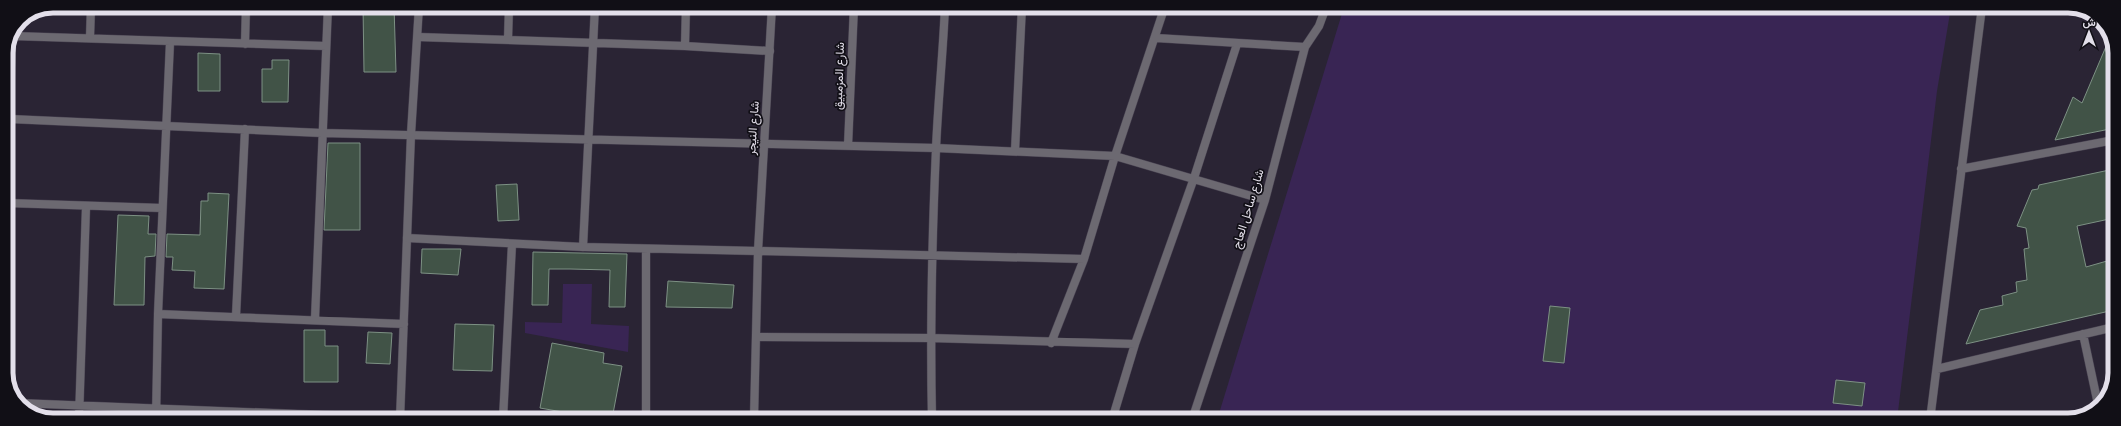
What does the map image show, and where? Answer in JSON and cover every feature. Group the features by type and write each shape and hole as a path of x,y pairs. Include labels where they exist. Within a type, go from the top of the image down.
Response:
{"street":[{"path":"90,38 91,13"},
{"path":"244,44 246,13"},
{"path":"315,319 328,13"},
{"path":"400,413 411,134 419,13"},
{"path":"508,40 509,13"},
{"path":"583,247 596,13"},
{"path":"685,46 686,13"},
{"name":"شارع النيجر","path":"754,413 758,251 772,13"},
{"name":"شارع المزمبيق","path":"848,146 854,13"},
{"path":"932,413 930,338 936,148 945,13"},
{"path":"1015,151 1022,13"},
{"path":"1052,343 1084,259 1115,156 1164,13"},
{"name":"شارع ساحل العاج","path":"1194,413 1265,200 1305,47 1319,26 1324,13"},
{"path":"1931,413 1981,13"},
{"path":"17,36 326,46"},
{"path":"418,37 594,42 770,51"},
{"path":"1156,38 1305,47"},
{"path":"156,413 162,208 170,42"},
{"path":"1114,413 1135,344 1194,178 1237,44"},
{"path":"13,119 322,133 936,148 1115,156 1265,200"},
{"path":"236,316 245,129"},
{"path":"1961,170 2108,141"},
{"path":"13,203 86,207 162,208"},
{"path":"78,413 86,207"},
{"path":"407,238 646,249 933,254 1084,259"},
{"path":"503,413 512,244"},
{"path":"646,249 646,413"},
{"path":"158,314 315,319 404,324"},
{"path":"1937,369 2108,328"},
{"path":"2083,334 2097,400"},
{"path":"756,337 930,338 1052,343 1135,344"},
{"path":"27,403 267,413"}],"shaded area":[{"path":"1342,13 1950,13 1937,91 1898,413 1219,413"},
{"path":"563,284 592,284 591,324 629,326 628,352 525,333 525,322 562,323"}],"building":[{"path":"363,13 394,13 396,72 364,72"},
{"path":"2107,44 2108,129 2055,140 2073,97 2082,103"},
{"path":"198,53 220,54 220,91 198,91"},
{"path":"272,60 289,60 288,102 262,102 262,69 272,69"},
{"path":"328,143 360,143 360,230 324,230"},
{"path":"2108,170 2108,219 2077,226 2086,267 2108,261 2108,311 1966,344 1980,310 2003,305 2002,296 2017,292 2016,282 2027,280 2024,249 2029,248 2026,228 2017,226 2032,190 2038,189 2039,185"},
{"path":"517,184 519,220 498,221 496,185"},
{"path":"208,193 229,194 224,289 194,288 195,271 172,270 173,257 166,257 167,234 200,235 201,201 208,201"},
{"path":"118,215 149,216 148,234 156,234 155,256 145,257 144,305 114,305"},
{"path":"422,249 461,249 458,275 421,273"},
{"path":"533,252 627,254 625,307 609,307 610,270 570,269 549,269 548,305 532,305"},
{"path":"668,281 734,285 732,308 666,307"},
{"path":"1550,306 1570,308 1564,363 1543,361"},
{"path":"455,324 494,325 492,371 453,370"},
{"path":"304,330 325,330 325,346 338,346 338,382 304,382"},
{"path":"368,332 392,333 390,364 366,363"},
{"path":"552,343 604,353 603,363 622,366 613,413 568,413 540,408"},
{"path":"1836,380 1865,383 1862,406 1833,403"}]}
